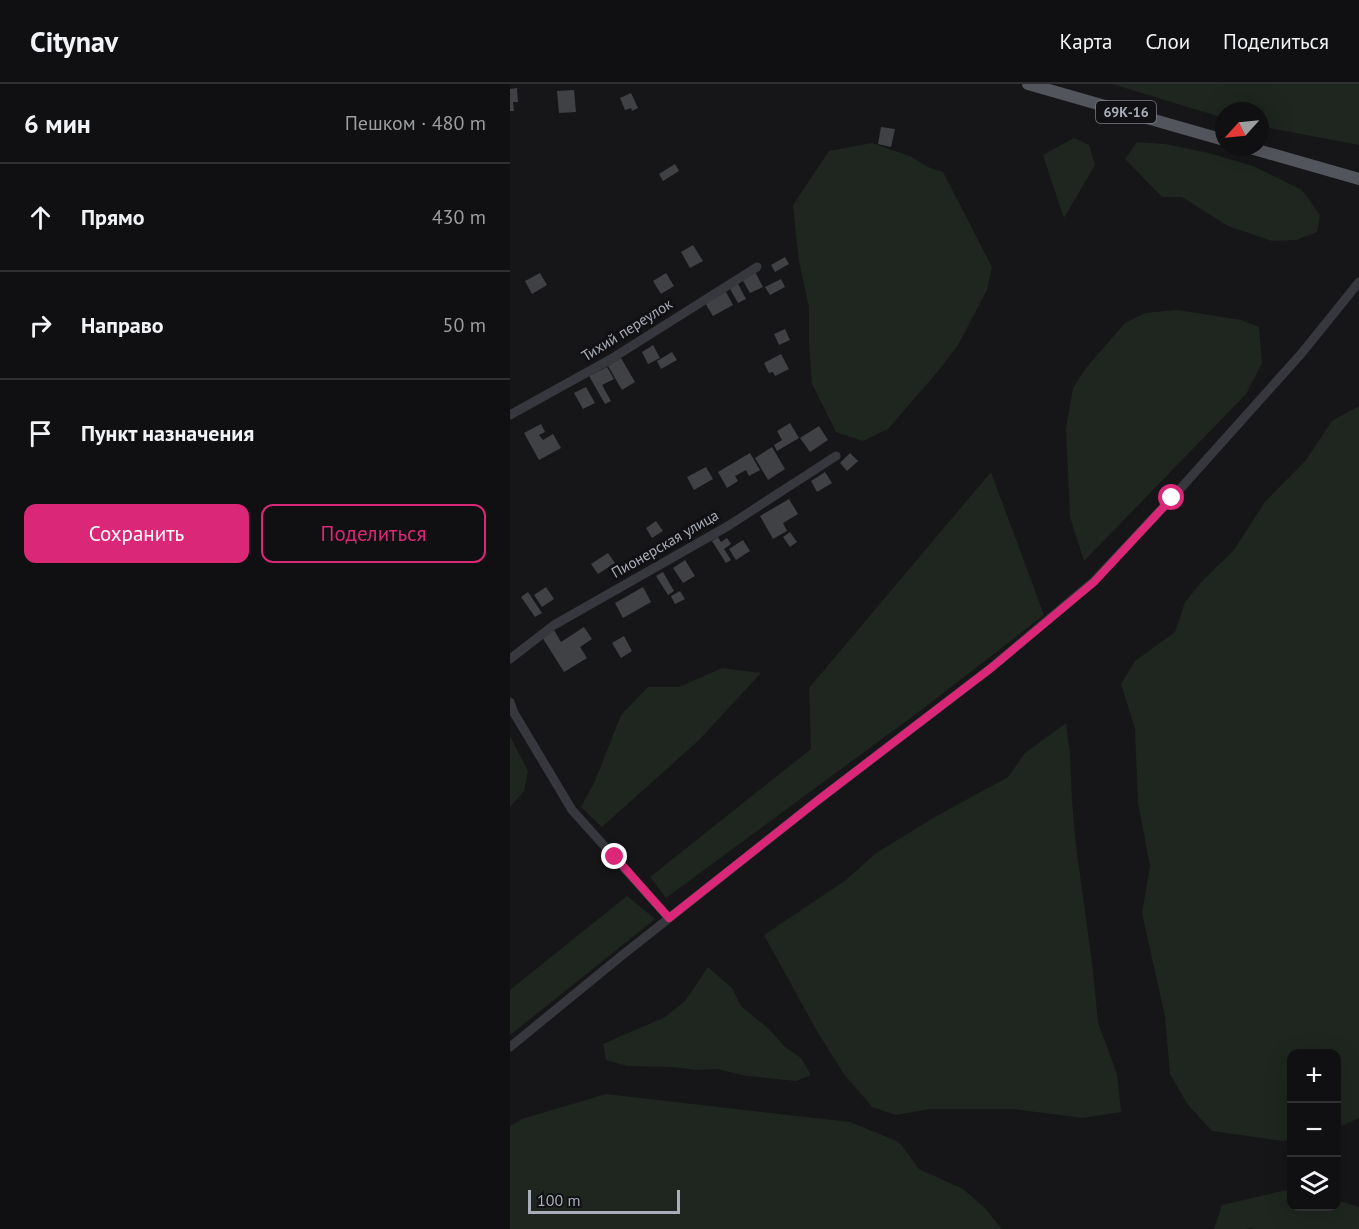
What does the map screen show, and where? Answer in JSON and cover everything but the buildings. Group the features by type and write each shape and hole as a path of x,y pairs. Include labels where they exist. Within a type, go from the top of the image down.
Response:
{"main road":[{"name":"69К-16","path":"1028,84 1215,137"},
{"path":"1269,153 1359,179"}],"street":[{"name":"Тихий переулок","path":"510,415 611,359 757,267"},
{"path":"510,1047 817,801 991,668 1094,582 1293,363 1359,282"},
{"name":"Пионерская улица","path":"510,660 554,626 728,526 836,456"},
{"path":"510,702 514,713 572,810 669,918"}],"shaded area":[{"path":"1112,84 1359,84 1359,145 1269,128 1269,102 1215,102 1215,115"},
{"path":"1074,138 1089,145 1095,165 1064,218 1043,155"},
{"path":"1137,142 1165,144 1209,153 1253,166 1302,190 1320,215 1317,232 1296,240 1272,241 1228,226 1182,197 1162,197 1125,159"},
{"path":"872,143 910,156 930,168 943,172 992,267 987,290 958,345 888,429 863,441 836,432 812,384 809,307 799,262 793,205 829,151"},
{"path":"1178,310 1241,320 1259,327 1262,363 1246,394 1084,561 1070,517 1066,429 1073,388 1086,368 1125,323 1145,313"},
{"path":"1359,406 1359,1118 1341,1126 1341,1049 1287,1049 1287,1140 1283,1141 1212,1131 1188,1105 1170,1074 1165,1016 1142,913 1150,866 1138,803 1135,729 1121,684 1135,661 1175,632 1185,602 1204,579 1234,550 1264,503 1306,460 1332,421"},
{"path":"991,472 1044,615 924,708 666,898 650,877 811,749 809,688"},
{"path":"722,668 761,673 699,740 602,827 581,807 595,781 621,715 648,687 679,687"},
{"path":"1066,723 1076,846 1098,1023 1117,1074 1121,1112 1083,1118 1013,1109 930,1109 896,1115 872,1107 844,1074 818,1033 764,935 846,880 875,854 933,818 1008,777 1025,753"},
{"path":"510,736 528,771 524,791 510,807"},
{"path":"627,896 655,919 510,1035 510,990"},
{"path":"708,967 732,988 741,1006 769,1029 784,1046 801,1058 811,1075 796,1081 746,1076 718,1069 627,1066 606,1060 603,1044 665,1017 685,1001"},
{"path":"606,1094 850,1122 899,1142 919,1169 963,1189 985,1208 1002,1229 510,1229 510,1126 522,1119"},
{"path":"1287,1190 1287,1211 1341,1211 1341,1201 1359,1207 1359,1229 1252,1229 1252,1227 1214,1229 1222,1205"}],"route":[{"path":"615,857 669,918 991,668 1094,582 1172,498"}]}
